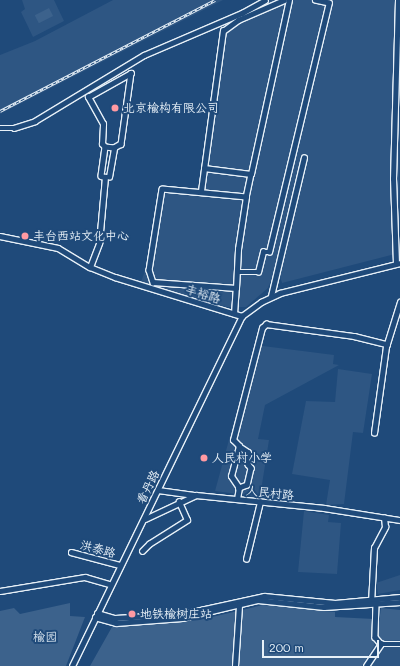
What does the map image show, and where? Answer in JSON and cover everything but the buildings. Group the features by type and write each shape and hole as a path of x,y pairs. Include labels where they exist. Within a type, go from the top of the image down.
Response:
{"street":[{"path":"0,128 14,128 35,121 144,55 242,13 265,0"},
{"path":"201,191 223,31 238,20 284,0"},
{"path":"234,314 237,272 246,197 289,0"},
{"path":"237,272 258,272 263,252 269,252 329,3 315,0"},
{"path":"242,316 271,296 398,264 393,179 398,0"},
{"path":"105,147 114,148 121,144 131,73 88,97 103,124 102,144 105,147 101,176 105,177"},
{"path":"105,177 109,177 114,148"},
{"path":"271,296 304,158"},
{"path":"204,168 252,174"},
{"path":"90,267 99,243 105,177"},
{"path":"236,288 153,282 149,270 162,189 201,191 246,197"},
{"name":"丰裕路","path":"0,236 58,248 90,267 242,316"},
{"path":"374,434 387,344 400,302"},
{"name":"看丹路","path":"72,666 110,584 144,520 242,316"},
{"path":"239,488 247,485 251,468 248,464 248,452 233,440 262,328 266,324 354,336 387,344"},
{"path":"237,499 239,488 231,476 239,446"},
{"path":"158,490 196,495"},
{"name":"人民村路","path":"144,520 196,495 400,520"},
{"path":"142,551 149,544 187,520 179,502"},
{"path":"246,559 260,502"},
{"path":"384,518 385,527 374,548 373,603 375,637 381,644 400,644"},
{"name":"洪泰路","path":"71,552 120,565"},
{"path":"0,591 85,577 110,584"},
{"path":"96,615 116,618 182,614 264,596 327,603 400,602"},
{"path":"96,615 116,623 182,618 269,600 324,607 373,603 400,597"},
{"path":"235,666 239,605"},
{"path":"366,666 381,644"}],"shaded area":[{"path":"22,0 54,0 64,21 33,37 21,12 25,9"},
{"path":"113,0 223,0 0,114 0,55 35,41"},
{"path":"271,0 400,0 399,253 282,283 280,276 273,275 268,288 246,307 227,307 141,282 147,265 160,186 199,188 221,25"},
{"path":"255,345 334,355 333,364 339,365 265,405 258,439 269,440 260,497 215,491"},
{"path":"338,369 372,374 363,433 353,432 344,504 326,505 330,480 292,474 306,401 335,402"},
{"path":"304,511 329,515 328,522 341,523 337,574 298,572"},
{"path":"400,575 400,590 378,594 376,583"},
{"path":"400,640 400,666 362,666 374,646 373,641"}],"green space":[{"path":"49,8 53,16 39,23 35,15"},
{"name":"榆园","path":"70,603 70,616 85,617 66,666 0,666 0,611 14,608 20,614"},
{"path":"263,605 335,612 335,617 374,619 374,646 362,666 90,666 112,627 199,620"},
{"path":"381,608 400,610 400,640 381,641 377,636"}],"railway":[{"path":"0,111 215,0"}],"place":[{"name":"北京榆构有限公司","path":"115,108"},
{"name":"丰台西站文化中心","path":"25,236"},
{"name":"人民村小学","path":"204,458"},
{"name":"地铁榆树庄站","path":"132,614"}]}
